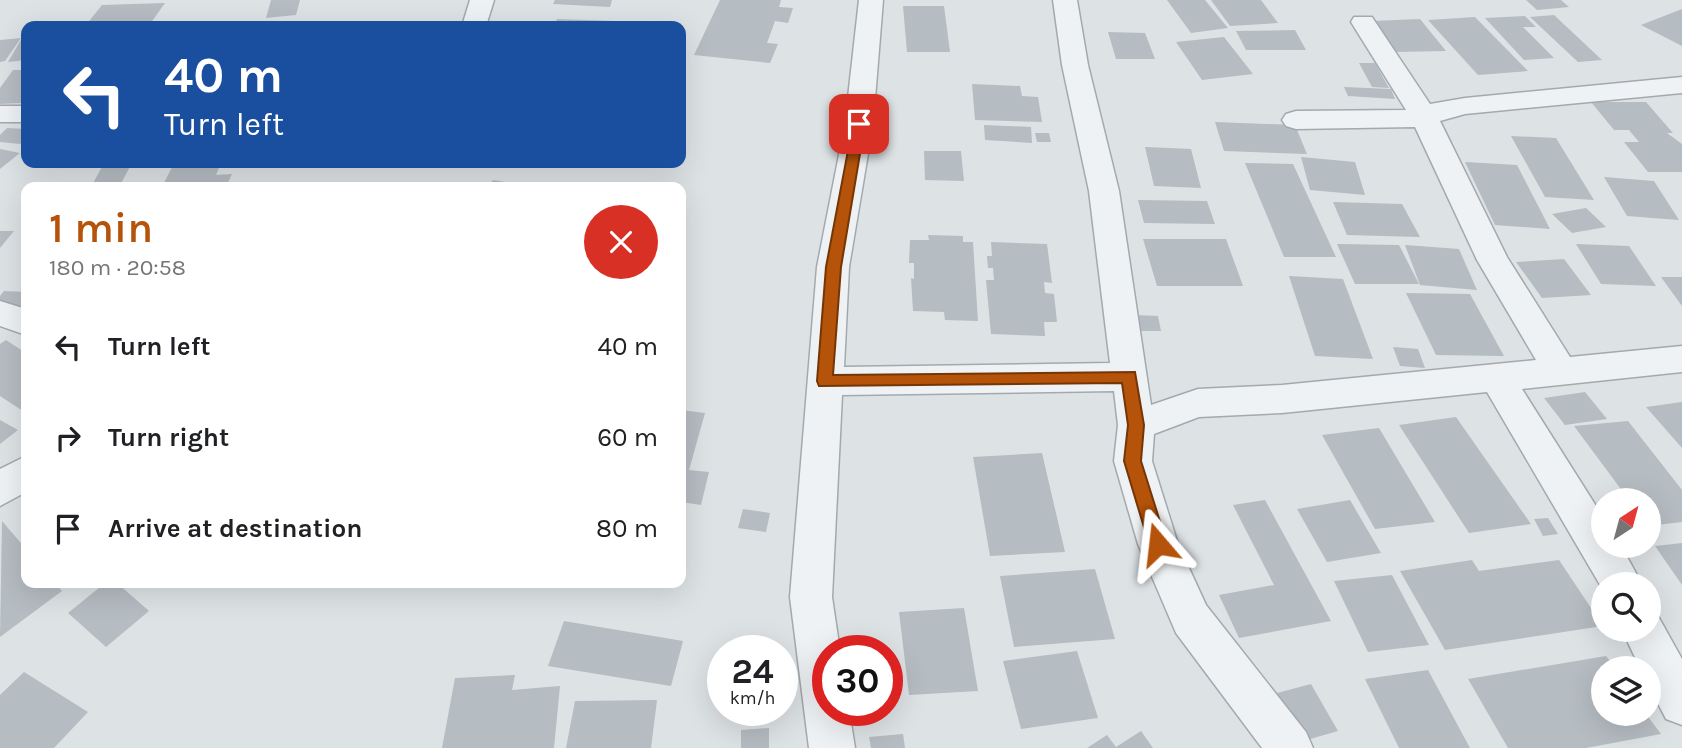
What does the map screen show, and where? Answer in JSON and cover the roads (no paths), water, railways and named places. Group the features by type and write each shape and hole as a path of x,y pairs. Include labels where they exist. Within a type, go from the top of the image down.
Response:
{"street":[{"path":"476,21 482,0"},
{"path":"832,748 811,597 833,267 859,124 872,0"},
{"path":"1065,0 1075,65 1104,191 1136,425 1133,461 1158,544 1191,619 1290,748"},
{"path":"1363,22 1425,118 1493,260 1561,372"},
{"path":"1296,120 1425,118 1441,110 1465,106 1682,85"},
{"path":"0,114 21,114"},
{"path":"0,313 21,320"},
{"path":"1136,425 1198,402 1282,399 1682,359"},
{"path":"825,381 1129,377"},
{"path":"1497,378 1615,572"},
{"path":"0,489 21,475"},
{"path":"1649,642 1682,703"}]}
